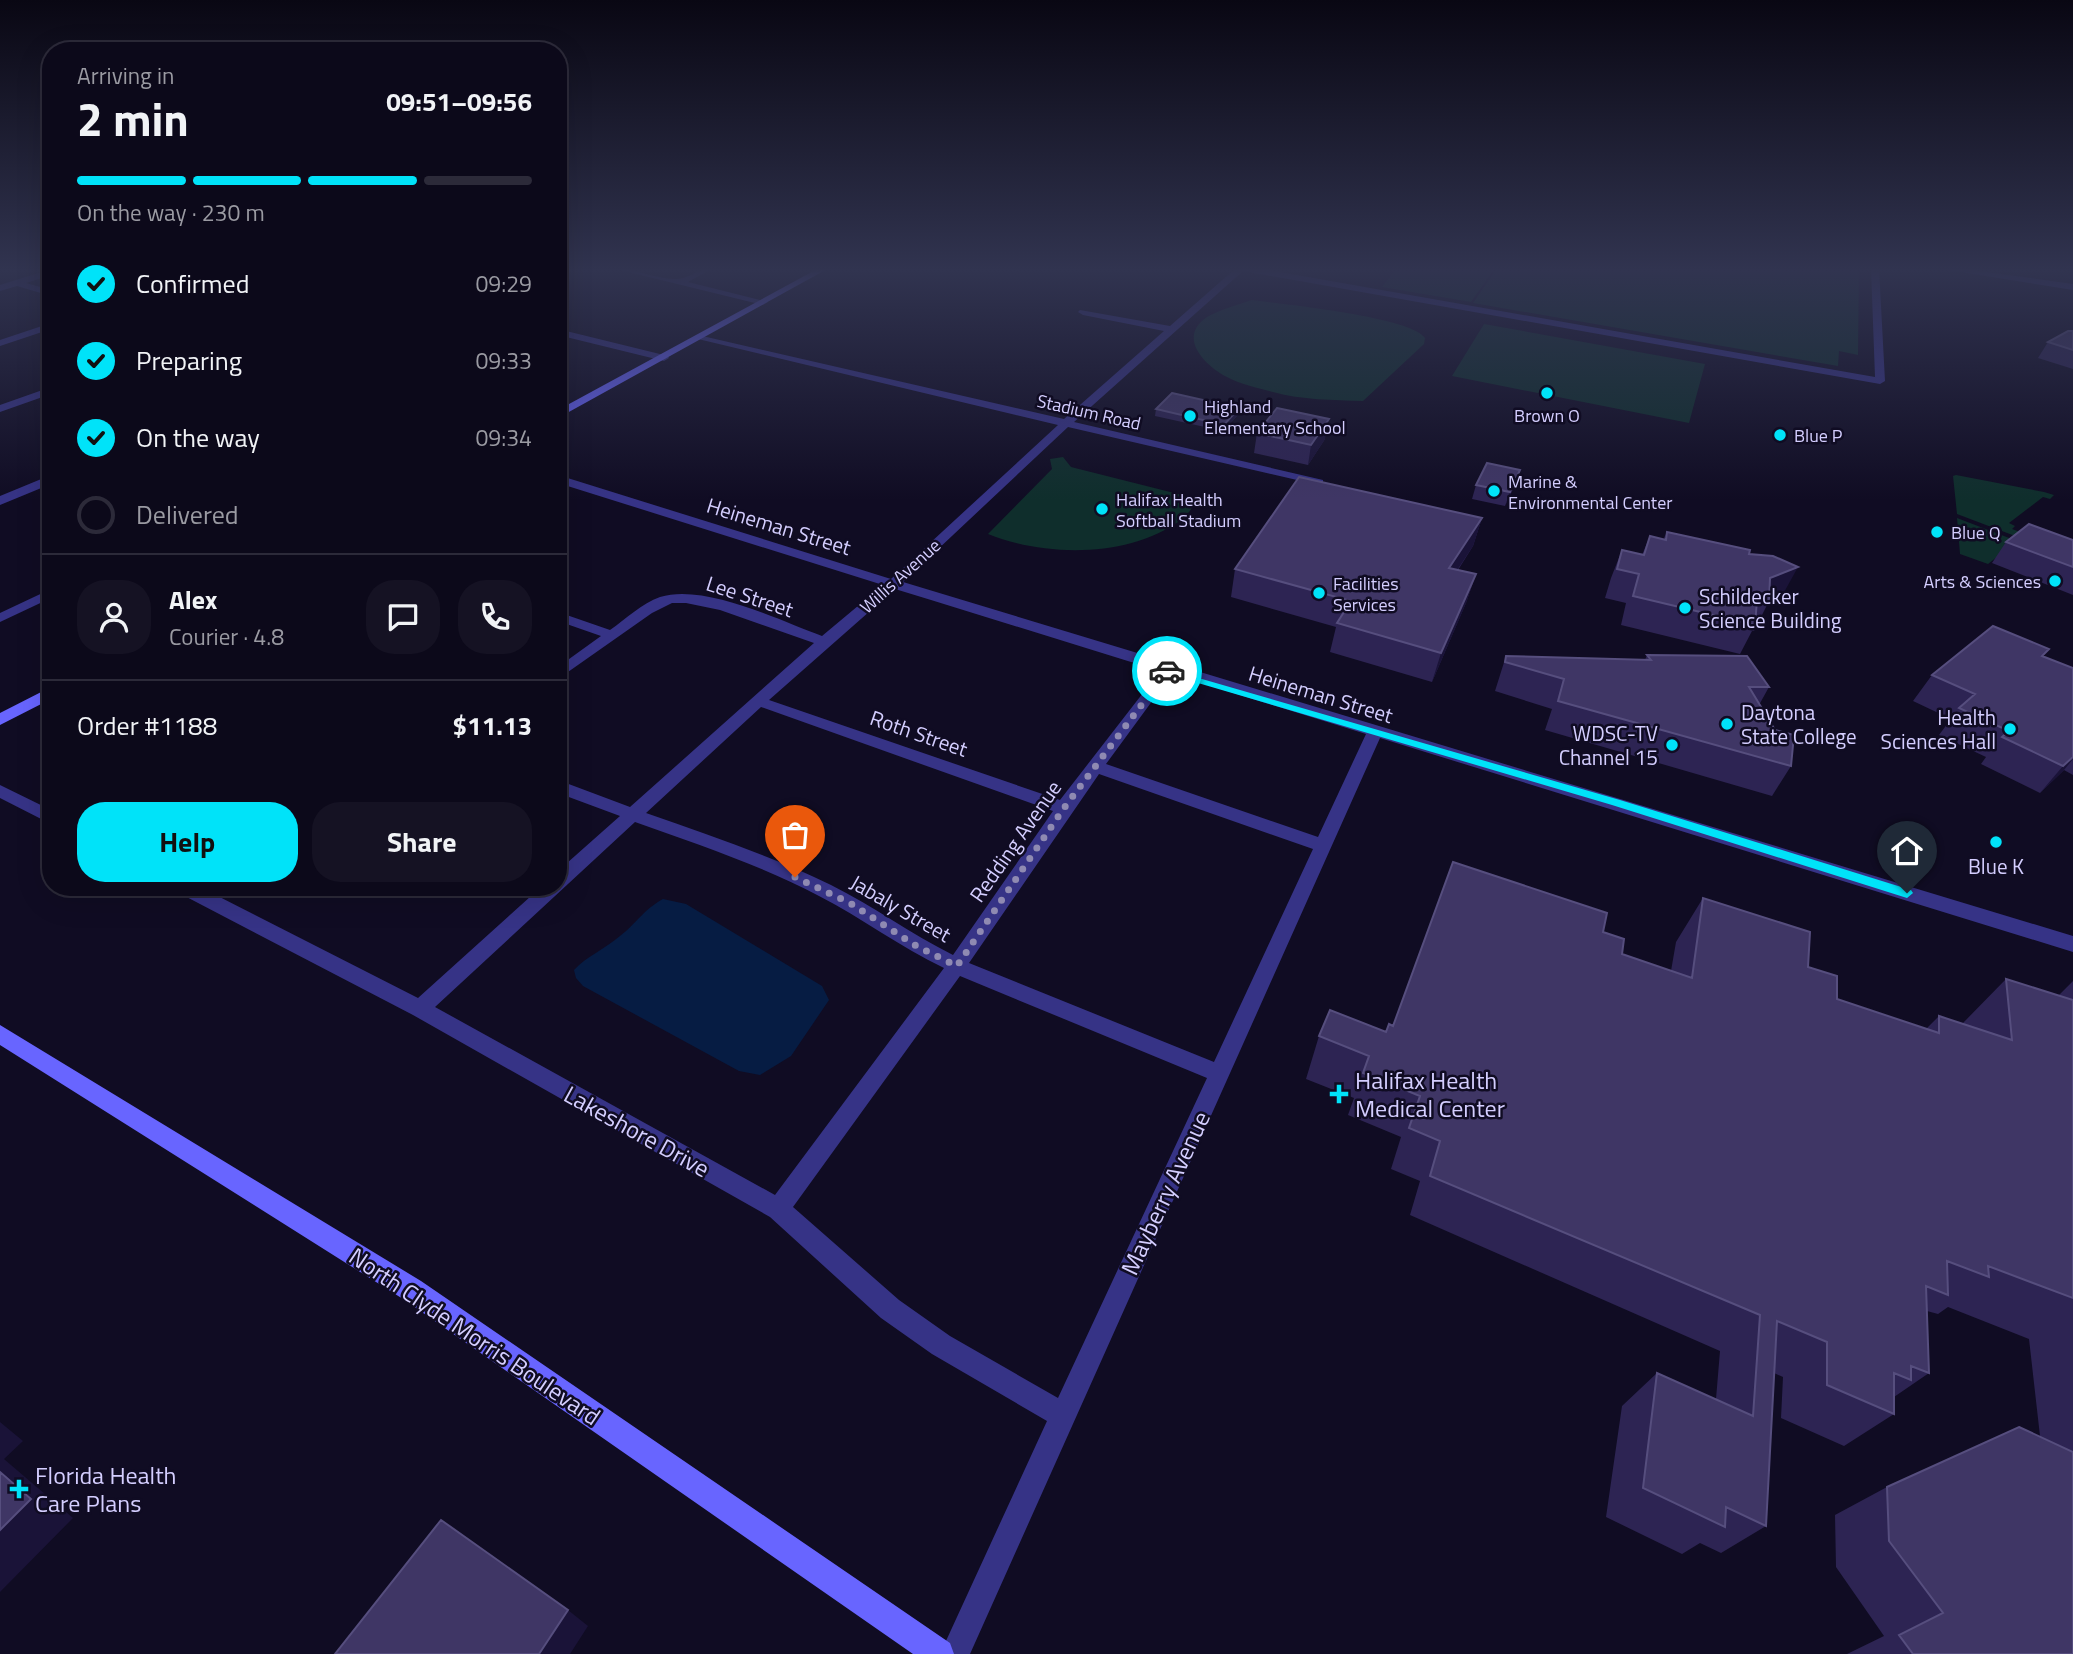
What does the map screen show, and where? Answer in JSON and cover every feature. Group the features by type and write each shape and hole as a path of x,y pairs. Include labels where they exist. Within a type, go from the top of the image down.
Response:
{"main road":[{"path":"567,410 687,345"},
{"path":"0,720 42,697"},
{"name":"North Clyde Morris Boulevard","path":"0,1034 412,1290 939,1654"}],"street":[{"path":"612,345 664,358"},
{"name":"Stadium Road","path":"736,345 1336,487"},
{"name":"Willis Avenue","path":"567,874 824,642 893,584 1153,345"},
{"path":"1678,345 1881,381 1879,345"},
{"path":"0,409 42,393"},
{"name":"Heineman Street","path":"567,481 1168,670 1616,803 2073,944"},
{"path":"0,501 42,483"},
{"path":"0,618 42,597"},
{"name":"Lee Street","path":"567,668 659,602 692,598 824,642"},
{"path":"567,619 612,635"},
{"name":"Redding Avenue","path":"778,1209 957,966 1064,808 1168,670"},
{"name":"Roth Street","path":"758,701 1064,808"},
{"name":"Mayberry Avenue","path":"955,1654 1221,1073 1322,845 1376,732"},
{"path":"1096,766 1322,845"},
{"name":"Jabaly Street","path":"567,790 631,816 700,837 817,886 850,903 918,947 957,966 1221,1073"},
{"path":"0,791 42,813"},
{"name":"Lakeshore Drive","path":"201,896 419,1009 778,1209 890,1309 941,1345 1063,1415"},
{"path":"419,1009 543,896"}],"green space":[{"path":"1195,345 1423,345 1363,401 1284,395 1238,382 1218,372"},
{"path":"1471,345 1601,345 1705,364 1689,423 1452,376"},
{"path":"1717,345 1858,345 1858,355 1839,351 1838,366"},
{"name":"Halifax Health Softball Stadium","path":"1063,457 1071,467 1198,499 1184,518 1160,532 1112,547 1060,550 1011,542 988,534 1052,469 1050,459"},
{"path":"1953,476 2054,495 2050,499 2043,497 2009,523 2015,526 2012,529 2028,535 2023,539 1957,514"},
{"path":"1957,518 2017,541 1988,564 1960,554"}],"water":[{"path":"663,899 686,904 822,986 829,1000 791,1056 760,1075 739,1071 583,986 576,978 574,970 579,965 614,941"}],"building":[{"path":"2058,345 2073,345 2073,350"},
{"path":"1172,393 1239,408 1224,425 1156,409"},
{"path":"1277,408 1329,419 1311,445 1257,433"},
{"path":"1487,463 1520,470 1510,492 1476,485"},
{"name":"Facilities Services","path":"1299,477 1482,518 1449,568 1476,574 1441,653 1337,623 1351,601 1235,569"},
{"path":"2029,524 2073,540 2073,567 2006,542"},
{"path":"1667,532 1750,550 1749,554 1773,556 1798,567 1770,578 1769,602 1757,600 1755,625 1633,596 1639,574 1617,569 1622,550 1644,555 1650,536 1666,540"},
{"path":"1993,626 2049,649 2042,656 2073,668 2073,757 2063,766 2002,737 2009,731 1959,708 1975,694 1932,675"},
{"path":"1647,655 1747,656 1769,687 1749,687 1775,730 1794,735 1791,766 1558,701 1564,679 1505,662 1506,656 1651,660"},
{"name":"Halifax Health Medical Center","path":"1453,862 1607,913 1603,932 1624,939 1622,954 1692,978 1703,898 1810,932 1808,967 1837,976 1837,999 1939,1033 1939,1016 2012,1040 2006,979 2073,1000 2073,1298 1988,1266 1989,1277 1947,1261 1948,1295 1926,1286 1929,1373 1911,1366 1911,1380 1894,1373 1894,1414 1827,1385 1827,1342 1777,1321 1766,1526 1726,1507 1725,1527 1643,1488 1657,1373 1753,1416 1760,1315 1430,1176 1440,1141 1409,1128 1420,1096 1363,1073 1369,1056 1319,1036 1330,1010 1386,1032 1389,1024 1393,1026"},
{"path":"2019,1427 2073,1452 2073,1654 1913,1654 1899,1635 1943,1613 1889,1541 1887,1487"},
{"path":"0,1472 31,1499 0,1530"},
{"path":"441,1520 568,1610 539,1654 335,1654"}],"way so far":[{"path":"795,877 850,903 885,928 957,966 1064,808 1167,671"}],"place":[{"name":"Brown O","path":"1547,393"},
{"name":"Highland Elementary School","path":"1190,416"},
{"name":"Blue P","path":"1780,435"},
{"name":"Marine & Environmental Center","path":"1494,491"},
{"name":"Halifax Health Softball Stadium","path":"1102,509"},
{"name":"Blue Q","path":"1937,532"},
{"name":"Arts & Sciences","path":"2055,581"},
{"name":"Facilities Services","path":"1319,593"},
{"name":"Schildecker Science Building","path":"1685,608"},
{"name":"Daytona State College","path":"1727,724"},
{"name":"Health Sciences Hall","path":"2010,729"},
{"name":"WDSC-TV Channel 15","path":"1672,745"},
{"name":"Blue K","path":"1996,842"},
{"name":"Halifax Health Medical Center","path":"1339,1094"},
{"name":"Florida Health Care Plans","path":"19,1489"}],"route":[{"path":"1167,671 1616,803 1907,893"}]}
